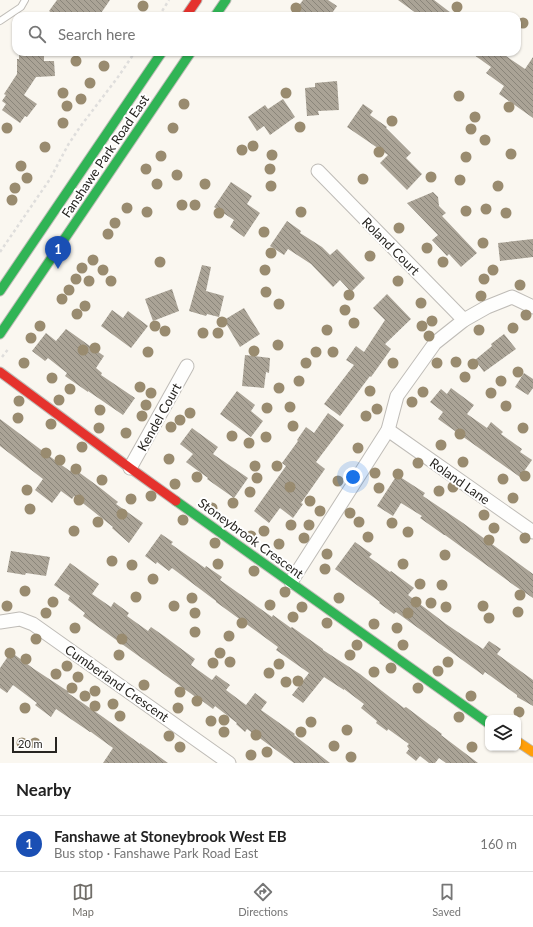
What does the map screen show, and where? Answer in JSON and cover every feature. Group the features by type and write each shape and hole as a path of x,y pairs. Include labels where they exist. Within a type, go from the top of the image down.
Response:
{"main road":[{"path":"189,12 197,0"},
{"path":"218,12 226,0"},
{"name":"Fanshawe Park Road East","path":"0,291 159,56"},
{"name":"Fanshawe Park Road East","path":"0,334 188,56"},
{"name":"Stoneybrook Crescent","path":"0,372 130,468 485,721"},
{"path":"521,744 533,752"}],"street":[{"name":"Roland Court","path":"318,171 464,320"},
{"path":"290,582 388,430 397,396 435,343 464,320 487,307 512,297 533,307"},
{"name":"Kendel Court","path":"130,468 187,366"},
{"name":"Roland Lane","path":"388,430 533,532"},
{"name":"Cumberland Crescent","path":"0,622 20,619 33,624 229,763"}],"lane":[{"path":"14,12 21,7 25,0"},
{"path":"0,21 12,13"}],"path":[{"path":"162,12 170,0"},
{"path":"0,252 50,179 68,145 80,127 132,56"}],"building":[{"path":"57,0 110,0 102,12 49,11"},
{"path":"303,0 328,0 337,6 333,12 294,12"},
{"path":"398,0 434,0 450,12 414,12"},
{"path":"19,56 44,56 44,61 54,61 55,76 36,77 24,95 37,104 27,117 25,116 20,123 2,110 6,104 2,101 6,95 4,94 17,74 17,59 19,59"},
{"path":"476,56 506,56 525,69 533,57 533,118 499,94 504,86 486,73 491,67"},
{"path":"337,81 339,110 318,111 319,115 307,116 305,88 315,87 315,83"},
{"path":"283,99 295,117 270,135 264,126 257,131 248,117 265,105 268,109"},
{"path":"363,104 373,111 370,115 387,127 386,128 411,153 406,158 422,174 407,190 380,163 388,155 347,127"},
{"path":"231,182 252,196 247,204 260,213 244,237 230,227 234,220 214,207"},
{"path":"433,192 438,197 439,206 446,213 442,216 477,253 461,267 449,254 447,256 432,240 438,235 407,203"},
{"path":"287,221 301,231 300,233 322,247 330,255 337,249 365,278 351,292 340,280 333,287 311,264 288,249 284,255 270,246"},
{"path":"533,239 533,257 500,261 498,243"},
{"path":"202,265 211,267 206,291 224,296 219,317 207,314 206,316 189,311"},
{"path":"172,289 179,311 153,321 145,299"},
{"path":"387,294 411,319 385,344 391,349 340,416 324,404 354,365 346,360 356,346 364,352 385,320 373,308"},
{"path":"244,308 260,334 240,347 224,320"},
{"path":"112,310 123,318 128,311 148,326 131,348 101,326"},
{"path":"66,329 104,356 96,368 102,373 101,375 135,398 123,415 65,376 67,373 48,358 45,361 32,351 46,333 56,341"},
{"path":"504,334 516,349 484,372 475,360 492,346 491,344"},
{"path":"245,355 270,358 269,373 266,372 264,388 242,386"},
{"path":"524,373 533,379 533,388 528,395 515,387"},
{"path":"451,388 474,405 467,414 487,428 491,422 503,432 501,434 522,449 520,452 532,460 520,477 438,419 443,412 430,402 441,389 447,394"},
{"path":"237,391 255,405 251,411 263,421 251,437 220,414"},
{"path":"328,413 344,425 316,462 325,469 301,503 303,504 293,518 280,508 269,523 254,511 286,466 282,463 306,427 314,433"},
{"path":"0,419 70,471 73,468 118,502 116,504 143,523 129,543 112,528 113,527 74,496 72,499 61,491 52,503 35,490 43,479 0,446"},
{"path":"192,428 218,447 213,454 248,478 234,498 186,462 193,454 180,444"},
{"path":"397,475 425,493 423,496 533,574 533,598 420,518 422,516 401,503 393,516 377,506"},
{"path":"161,534 173,542 171,544 205,568 206,566 222,577 220,580 272,617 273,615 291,628 292,627 323,650 360,674 404,708 406,707 478,763 446,763 439,758 435,763 429,763 420,756 416,761 406,753 409,749 407,746 409,744 388,729 387,731 376,723 377,721 361,708 364,704 344,689 324,677 303,703 292,695 309,673 276,650 278,647 172,568 169,571 157,562 156,564 145,556"},
{"path":"355,542 372,554 369,557 414,588 408,595 446,624 483,649 489,641 501,649 497,654 533,680 533,706 517,697 517,695 485,672 483,675 396,612 394,614 335,569"},
{"path":"11,551 50,557 46,576 7,572"},
{"path":"70,563 99,584 92,594 111,607 114,602 129,613 127,616 148,631 151,627 164,636 195,659 191,665 212,680 216,675 230,685 226,690 246,705 255,693 267,702 261,710 295,734 294,735 330,763 294,763 247,729 245,732 236,724 237,723 215,706 213,709 83,616 85,613 68,600 70,596 54,585"},
{"path":"11,652 168,763 103,763 113,748 56,709 51,717 35,705 37,703 13,685 7,693 0,688 0,668"}],"traffic: fast":[{"path":"218,12 226,0"},
{"path":"0,291 159,56"},
{"path":"0,334 188,56"},
{"path":"176,501 485,721"}],"traffic: slow":[{"path":"521,744 533,752"}],"traffic: jam":[{"path":"189,12 197,0"},
{"path":"0,372 176,501"}],"place":[{"name":"Fanshawe at Stoneybrook West EB","path":"58,269"}]}
